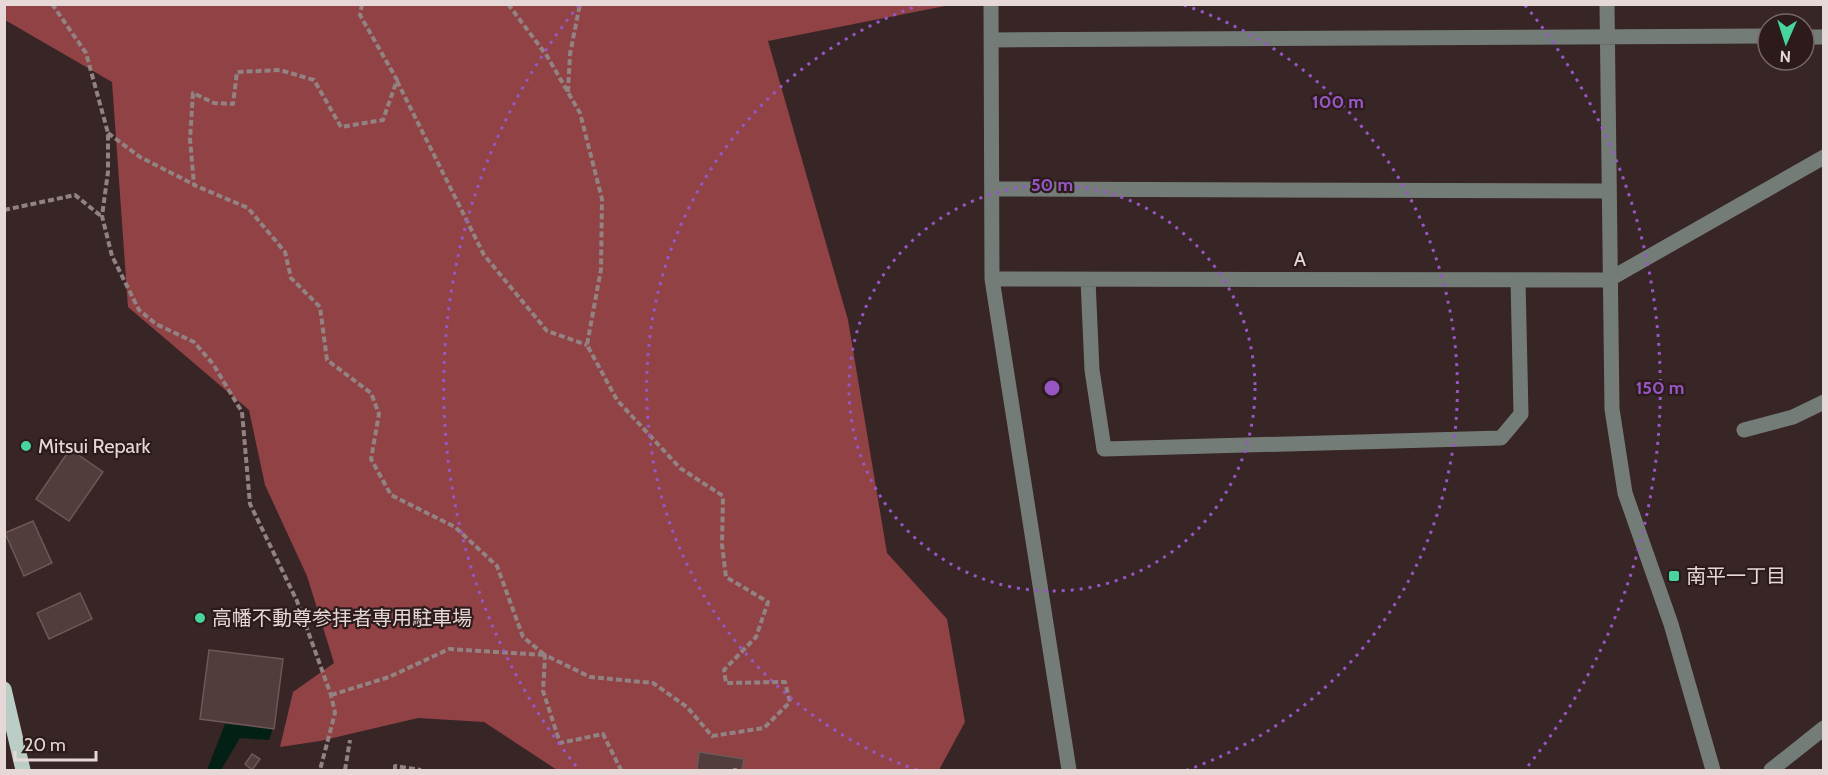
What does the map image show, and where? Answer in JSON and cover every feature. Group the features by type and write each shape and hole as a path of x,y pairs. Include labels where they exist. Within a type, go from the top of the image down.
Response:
{"main road":[{"path":"4,688 23,771"}],"street":[{"path":"991,4 992,279 1069,771"},
{"path":"1607,4 1608,280 1612,409 1619,467 1625,493 1671,624 1713,771"},
{"path":"991,40 1756,36"},
{"path":"1608,280 1824,157"},
{"path":"992,189 1608,191"},
{"name":"A","path":"992,279 1608,280"},
{"path":"1088,280 1092,370 1104,449 1501,438 1521,414 1518,280"},
{"path":"1744,430 1793,417 1824,402"},
{"path":"1771,771 1824,728"}],"path":[{"path":"52,4 86,53 108,133 108,172 102,216 112,256 139,310 156,324 194,342 213,364 242,412 250,504 297,602 331,695 335,713 320,771"},
{"path":"362,4 360,15 397,80 484,255 547,330 587,345"},
{"path":"108,133 140,158 194,185 248,208 285,252 291,278 320,307 327,360 370,393 379,414 371,459 391,495 455,527 497,567 523,637 544,655 590,677 653,683 687,707 712,736 764,728 790,702 785,682 726,683 724,670 756,637 768,602 726,577 722,545 723,496 680,468 617,400 587,345 601,269 602,199 580,112 547,56 508,4"},
{"path":"568,93 570,54 580,4"},
{"path":"194,185 190,139 193,93 214,103 233,104 237,72 280,70 314,80 341,128 383,120 397,80"},
{"path":"4,210 75,195 102,216"},
{"path":"331,695 389,677 449,649 544,655"},
{"path":"544,655 543,691 560,743 603,734 621,771"},
{"path":"345,771 350,740"},
{"path":"395,771 395,766 421,771"}],"shaded area":[{"path":"5,4 950,5 768,41 848,320 887,553 947,619 965,722 939,770 557,770 484,722 418,718 320,741 280,747 293,692 334,663 307,576 265,485 249,410 128,307 112,82 5,20"},
{"path":"225,724 273,728 269,740 240,738 221,770 207,770"}],"building":[{"path":"70,449 103,472 69,521 36,499"},
{"path":"33,521 52,563 24,576 5,533"},
{"path":"80,593 92,619 49,639 37,613"},
{"path":"209,650 283,659 274,729 200,719"},
{"path":"699,752 744,759 742,770 697,770"},
{"path":"252,754 260,759 252,770 245,764"}],"place":[{"name":"Mitsui Repark","path":"26,446"},
{"name":"南平一丁目","path":"1674,576"},
{"name":"高幡不動尊参拝者専用駐車場","path":"200,618"}]}
